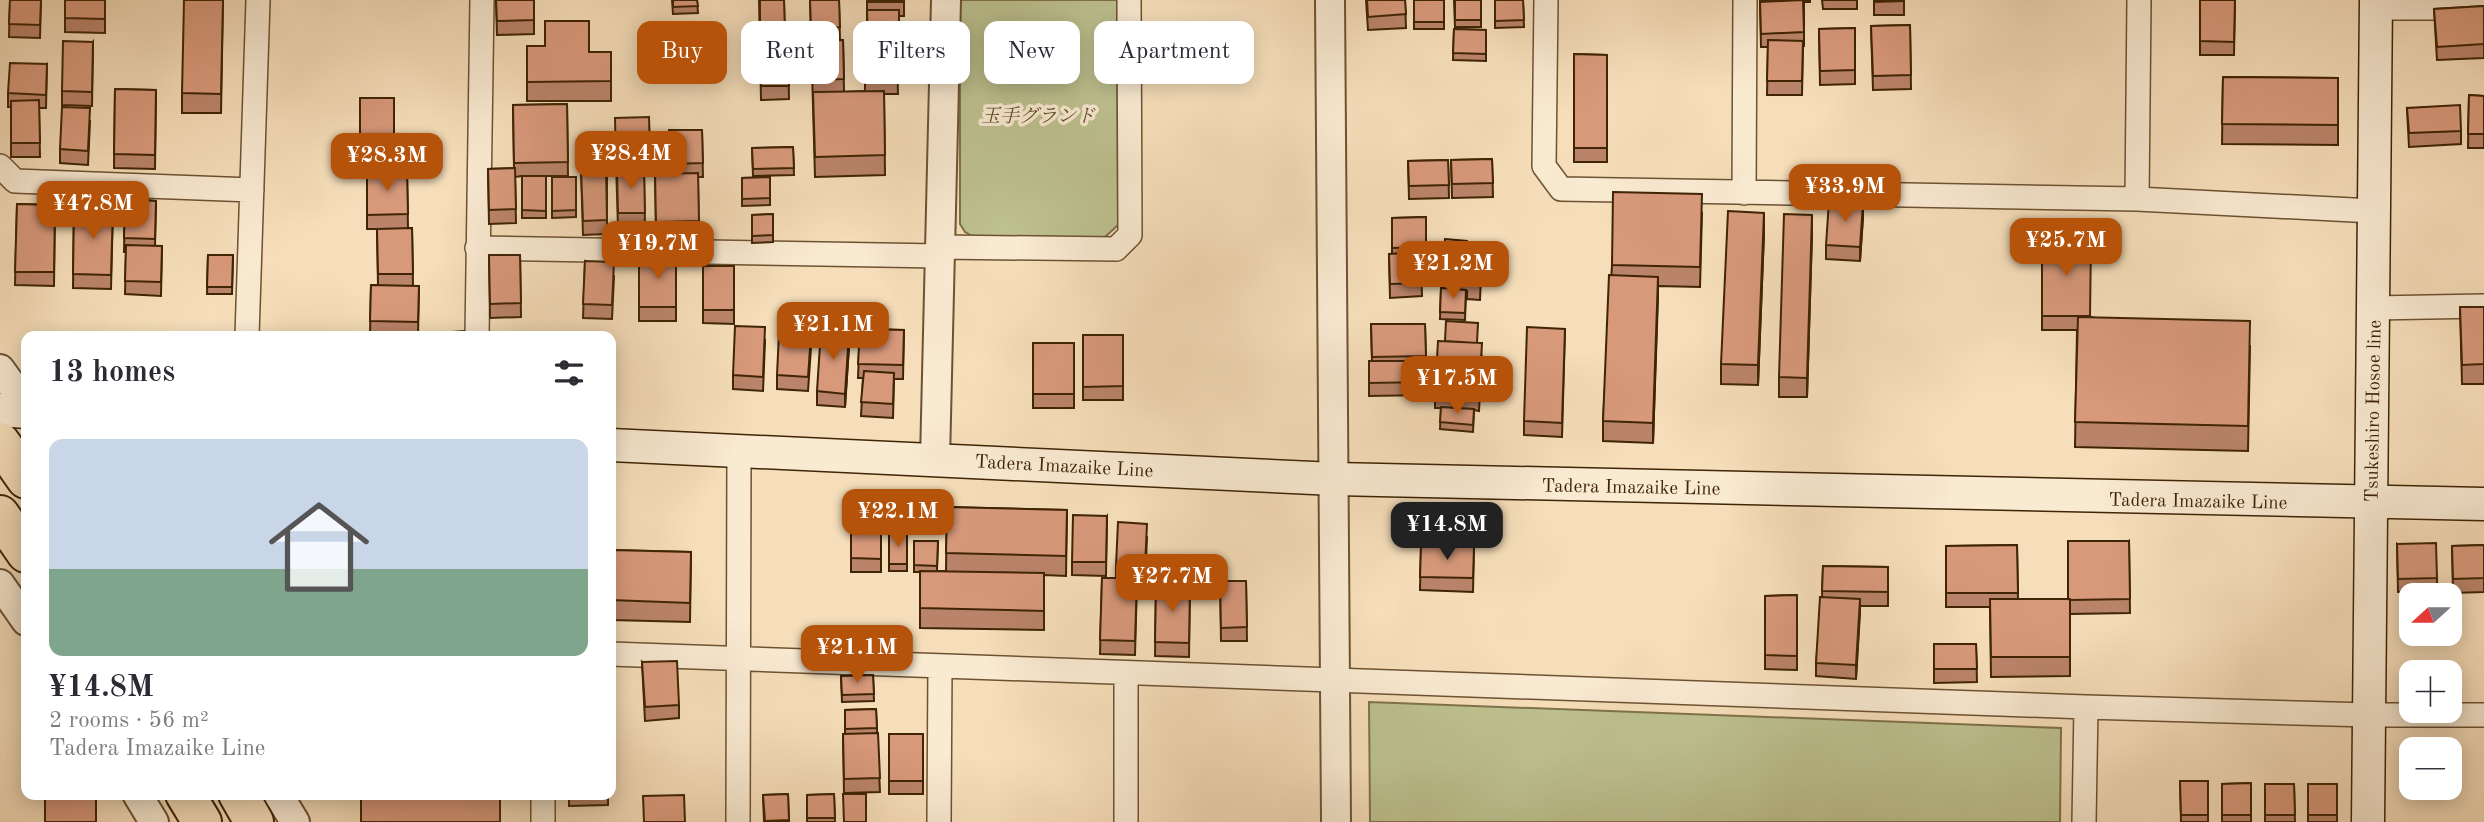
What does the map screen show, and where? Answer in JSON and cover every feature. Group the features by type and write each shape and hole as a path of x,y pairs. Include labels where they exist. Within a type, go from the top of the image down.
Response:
{"highway":[{"path":"0,442 21,473"},
{"path":"0,515 21,546"},
{"path":"189,800 202,822"},
{"path":"241,800 254,822"}],"main road":[{"name":"Tsukeshiro Hosoe line","path":"2368,822 2376,4"},
{"path":"0,410 21,412"},
{"name":"Tadera Imazaike Line","path":"616,445 1335,479 2371,504 2484,504"}],"street":[{"path":"247,331 258,0"},
{"path":"477,331 482,0"},
{"path":"935,459 946,0"},
{"path":"477,248 940,252 1116,249 1130,235 1129,0"},
{"path":"1330,0 1336,822"},
{"path":"1546,0 1544,166 1562,189 2137,200 2374,211"},
{"path":"1744,193 1745,0"},
{"path":"2137,200 2139,0"},
{"path":"2376,4 2484,8"},
{"path":"0,166 15,181 251,190"},
{"path":"2373,308 2484,306"},
{"path":"0,369 21,398"},
{"path":"738,822 739,453"},
{"path":"0,584 21,614"},
{"path":"616,654 2086,707 2369,715 2484,715"},
{"path":"939,822 940,666"},
{"path":"1126,673 1126,822"},
{"path":"2084,822 2086,707"},
{"path":"141,800 154,822"},
{"path":"282,800 295,822"},
{"path":"543,800 543,822"}],"green space":[{"name":"玉手グランド","path":"960,0 1117,0 1117,21 1094,21 1094,84 1117,84 1118,225 1105,237 974,237 965,232 960,224 960,84 970,84 970,21 960,21"},
{"path":"1369,702 2061,728 2060,822 1370,822"}],"building":[{"path":"10,0 41,0 40,25 9,24"},
{"path":"65,0 105,0 105,19 65,18"},
{"path":"184,0 223,0 221,94 182,93"},
{"path":"496,0 534,0 534,20 497,21"},
{"path":"673,0 697,0 698,6 673,7"},
{"path":"760,0 784,0 785,21 760,21"},
{"path":"810,0 839,0 840,27 839,21 811,21"},
{"path":"904,0 904,2 868,2"},
{"path":"1367,0 1405,0 1406,14 1368,17"},
{"path":"1414,0 1444,0 1444,22 1414,22"},
{"path":"1455,0 1481,0 1481,20 1455,20"},
{"path":"1495,0 1523,0 1524,20 1495,21"},
{"path":"1803,0 1804,32 1761,34 1760,2"},
{"path":"1904,0 1904,1 1874,2"},
{"path":"2200,0 2235,0 2234,42 2200,41"},
{"path":"2484,6 2484,44 2437,47 2434,9"},
{"path":"867,10 899,10 899,21 867,21"},
{"path":"545,21 589,21 589,52 611,52 611,81 527,82 527,46 545,46"},
{"path":"1910,25 1911,75 1873,76 1871,26"},
{"path":"1855,28 1855,70 1820,71 1819,29"},
{"path":"1454,29 1486,30 1486,54 1453,53"},
{"path":"839,40 843,40 844,79 839,79"},
{"path":"1768,40 1803,41 1802,81 1767,81"},
{"path":"63,41 93,42 92,92 62,91"},
{"path":"1574,54 1607,55 1607,148 1574,148"},
{"path":"10,63 47,64 46,95 8,93"},
{"path":"2223,77 2338,78 2338,125 2222,124"},
{"path":"761,84 789,84 789,86"},
{"path":"115,89 156,90 155,155 114,154"},
{"path":"884,91 885,155 815,157 813,92"},
{"path":"2469,95 2484,96 2484,134 2468,134"},
{"path":"360,98 394,98 394,162 360,162"},
{"path":"39,100 40,143 11,143 11,101"},
{"path":"567,104 568,162 514,163 513,105"},
{"path":"2460,105 2461,131 2409,133 2407,108"},
{"path":"62,107 90,108 88,151 60,149"},
{"path":"649,117 650,162 616,163 615,118"},
{"path":"669,130 702,130 703,163 670,164"},
{"path":"607,135 607,166 585,166 585,136"},
{"path":"793,147 794,168 753,169 752,148"},
{"path":"1492,159 1493,183 1452,184 1451,160"},
{"path":"1448,160 1449,185 1409,186 1408,161"},
{"path":"515,168 516,209 489,210 488,169"},
{"path":"606,168 607,220 583,221 581,169"},
{"path":"644,169 645,213 618,213 617,170"},
{"path":"407,171 408,214 367,215 367,172"},
{"path":"698,173 699,221 656,222 655,174"},
{"path":"522,176 546,176 546,211 522,210"},
{"path":"552,177 576,177 576,210 552,211"},
{"path":"770,177 770,198 742,199 742,178"},
{"path":"1613,192 1702,194 1700,267 1612,265"},
{"path":"125,199 156,201 155,239 124,238"},
{"path":"1829,201 1863,203 1860,247 1826,245"},
{"path":"17,204 55,205 54,272 15,272"},
{"path":"74,207 113,208 111,275 73,274"},
{"path":"1728,211 1764,213 1758,365 1721,364"},
{"path":"773,214 773,235 752,236 752,215"},
{"path":"1784,214 1812,215 1807,378 1779,377"},
{"path":"1426,217 1426,247 1392,248 1392,218"},
{"path":"412,228 413,274 378,274 377,229"},
{"path":"1445,239 1467,241 1466,261 1481,262 1480,286 1467,285 1468,278 1443,276"},
{"path":"2042,240 2091,241 2090,316 2042,316"},
{"path":"126,245 162,246 161,282 125,281"},
{"path":"1421,252 1422,283 1390,284 1389,254"},
{"path":"208,255 233,255 232,287 207,287"},
{"path":"489,255 520,255 521,303 490,304"},
{"path":"639,255 676,255 676,307 639,307"},
{"path":"585,261 614,262 612,305 583,304"},
{"path":"703,266 734,266 734,310 703,310"},
{"path":"1609,275 1658,277 1653,423 1603,421"},
{"path":"371,285 419,286 418,322 370,321"},
{"path":"1441,288 1466,290 1465,313 1440,312"},
{"path":"2460,307 2484,307 2484,364 2462,365"},
{"path":"2078,317 2250,321 2248,426 2075,422"},
{"path":"1446,321 1478,323 1477,343 1445,341"},
{"path":"1371,324 1425,324 1426,356 1372,357"},
{"path":"735,326 765,327 763,377 733,375"},
{"path":"1527,327 1565,329 1562,423 1524,421"},
{"path":"860,329 904,330 903,365 858,364"},
{"path":"821,330 849,332 845,394 817,391"},
{"path":"779,333 811,335 808,377 777,375"},
{"path":"1083,335 1123,335 1123,386 1083,387"},
{"path":"1438,341 1482,343 1479,397 1435,394"},
{"path":"1033,343 1074,343 1074,394 1033,394"},
{"path":"1369,361 1429,361 1428,382 1369,383"},
{"path":"864,371 894,373 893,404 861,402"},
{"path":"1441,407 1474,409 1473,425 1440,422"},
{"path":"947,507 1067,510 1066,556 946,553"},
{"path":"1073,515 1107,516 1106,562 1072,562"},
{"path":"851,517 881,517 881,559 851,558"},
{"path":"1118,522 1147,524 1145,567 1116,566"},
{"path":"889,534 907,534 907,564 889,564"},
{"path":"914,541 938,541 937,566 914,565"},
{"path":"2068,541 2129,541 2130,599 2068,599"},
{"path":"2436,543 2437,578 2398,579 2397,544"},
{"path":"2017,545 2018,593 1946,593 1946,546"},
{"path":"2484,545 2484,578 2453,579 2452,546"},
{"path":"1421,546 1474,547 1473,578 1420,577"},
{"path":"616,550 691,552 690,603 616,600"},
{"path":"1823,566 1888,567 1888,592 1822,591"},
{"path":"920,571 1044,573 1044,611 920,608"},
{"path":"1102,578 1137,578 1135,641 1100,640"},
{"path":"1220,581 1246,581 1247,627 1221,628"},
{"path":"1156,586 1190,587 1189,643 1155,642"},
{"path":"1797,595 1797,656 1765,655 1765,596"},
{"path":"1820,597 1860,599 1856,665 1816,663"},
{"path":"1990,599 2070,599 2070,657 1991,657"},
{"path":"1934,644 1976,644 1977,669 1934,669"},
{"path":"677,661 679,705 645,707 642,662"},
{"path":"873,675 874,694 842,695 841,676"},
{"path":"876,709 877,728 845,729 845,710"},
{"path":"878,733 880,778 844,779 843,734"},
{"path":"889,734 923,734 923,781 889,781"},
{"path":"2180,781 2208,781 2208,815 2181,815"},
{"path":"2251,783 2251,815 2222,815 2222,784"},
{"path":"2265,784 2294,784 2295,815 2265,815"},
{"path":"2308,784 2337,784 2337,815 2308,815"},
{"path":"788,794 789,820 765,821 763,795"},
{"path":"834,794 835,818 807,818 807,795"},
{"path":"843,794 866,794 866,822 844,822"},
{"path":"684,795 685,822 644,822 643,796"},
{"path":"45,800 96,800 96,822 45,822"},
{"path":"361,800 500,800 500,822 361,822"}]}
